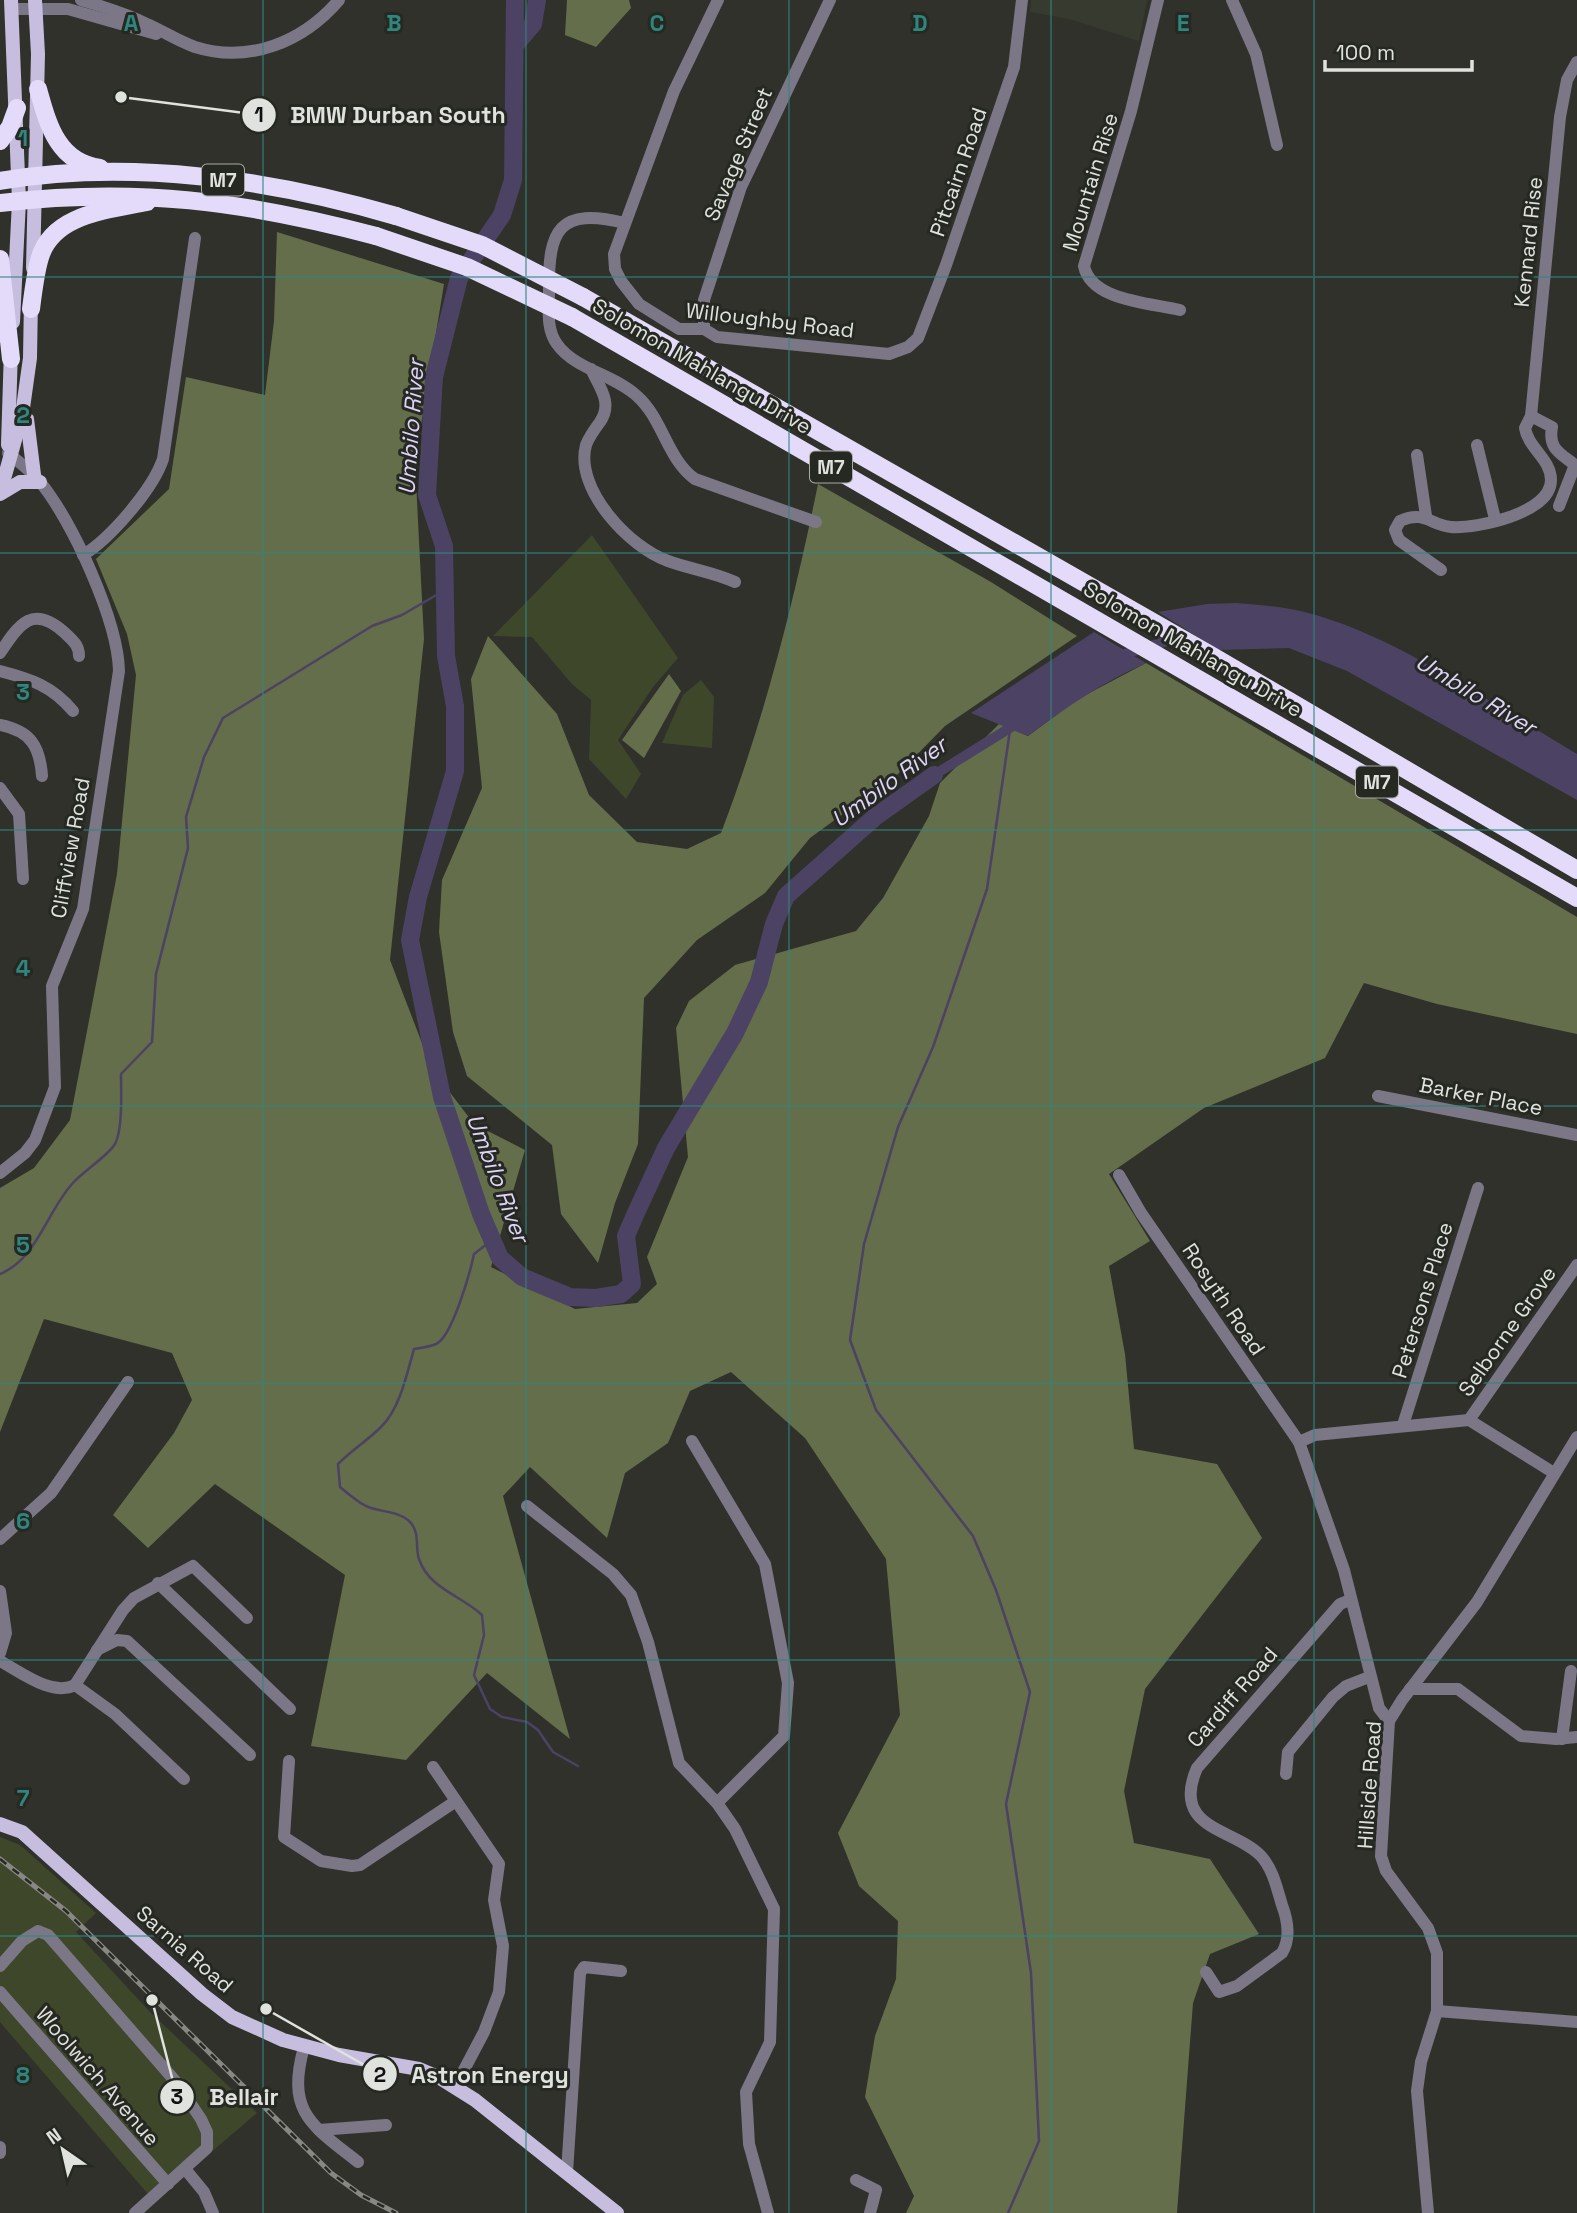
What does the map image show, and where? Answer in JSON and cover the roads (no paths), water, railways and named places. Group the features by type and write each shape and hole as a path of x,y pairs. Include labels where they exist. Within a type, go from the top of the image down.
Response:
{"highway":[{"path":"38,89 48,126 65,151 92,166 142,173"},
{"path":"0,141 10,127 17,108"},
{"name":"Solomon Mahlangu Drive","path":"9,180 142,173 288,190 396,216 482,245 583,297 1209,654 1577,870"},
{"name":"Solomon Mahlangu Drive","path":"0,203 102,194 171,197 303,217 376,236 488,276 572,317 1577,898"},
{"path":"31,309 39,259 46,243 56,232 100,211 171,197"},
{"path":"0,259 11,359"}],"main road":[{"path":"9,459 11,359 27,200 37,177 35,4"},
{"path":"0,494 26,389 31,309 27,200 9,180 17,108 11,5"},
{"path":"0,494 13,484 37,479 26,389"},
{"name":"Sarnia Road","path":"0,1824 22,1832 213,2003 243,2023 303,2047 419,2069 455,2087 617,2213"},
{"name":"Sarnia Road","path":"0,1832 32,1842"}],"street":[{"path":"81,0 113,9 174,38"},
{"path":"11,5 35,4 68,9 214,51 267,48 305,32 339,0"},
{"name":"Willoughby Road","path":"718,0 674,91 613,257 615,269 639,304 679,330 704,329 717,337 889,354 908,347"},
{"name":"Savage Street","path":"704,329 704,300 741,187 830,0"},
{"name":"Pitcairn Road","path":"908,347 918,338 927,316 1002,106 1014,67 1022,0"},
{"name":"Mountain Rise","path":"1158,0 1132,111 1084,266 1089,279 1101,290 1180,310"},
{"path":"1231,0 1256,54 1277,145"},
{"name":"Kennard Rise","path":"1528,422 1560,117 1567,80 1577,62"},
{"path":"625,223 592,216 572,221 558,233 550,252 551,331 563,351 628,389 645,403 681,466 695,479 773,504 816,522"},
{"path":"83,555 98,544 149,490 161,466 195,238"},
{"path":"590,368 607,403 605,414 589,437 585,451 587,473 601,505 621,530 658,556 735,582"},
{"path":"1441,570 1399,540 1396,534 1400,521 1426,516 1451,527 1530,509 1549,491 1550,472 1527,437 1528,422 1552,427 1551,443 1558,453 1575,465 1559,506"},
{"path":"1477,445 1494,519"},
{"path":"1417,455 1426,516"},
{"name":"Cliffview Road","path":"0,1173 25,1153 35,1140 55,1087 52,986 83,909 119,671 115,639 83,555 37,479 9,459"},
{"path":"0,653 20,626 42,618 52,622 74,642 79,656"},
{"path":"0,671 44,684 61,696 73,711"},
{"path":"0,725 24,733 36,744 41,756 42,776"},
{"path":"0,788 19,814 23,879"},
{"name":"Barker Place","path":"1378,1096 1577,1135"},
{"name":"Rosyth Road","path":"1119,1175 1141,1213 1299,1442"},
{"name":"Petersons Place","path":"1403,1425 1478,1188"},
{"name":"Selborne Grove","path":"1469,1420 1577,1265"},
{"path":"0,1539 51,1493 128,1382"},
{"path":"1390,1721 1379,1708 1344,1570 1299,1442 1315,1435 1469,1420 1553,1473"},
{"name":"Hillside Road","path":"1427,2213 1416,2091 1439,1994 1433,1939 1386,1871 1381,1856 1390,1721 1410,1689 1491,1580 1577,1437"},
{"path":"692,1441 765,1564 788,1683 784,1737 718,1803"},
{"path":"527,1506 613,1574 631,1595 648,1642 679,1763 718,1803 735,1829 774,1909 776,1923 770,2042 746,2092 749,2144 768,2213"},
{"path":"0,1661 48,1686 64,1689 75,1685 123,1610 134,1598 193,1566 247,1618"},
{"path":"158,1583 290,1709"},
{"path":"0,1591 6,1633 0,1653"},
{"name":"Cardiff Road","path":"1206,1972 1219,1992 1237,1986 1282,1952 1286,1945 1287,1927 1268,1866 1255,1851 1206,1824 1194,1804 1193,1777 1197,1768 1293,1656 1340,1604 1350,1600"},
{"path":"97,1650 117,1640 127,1641 250,1755"},
{"path":"1562,1739 1571,1671"},
{"path":"1286,1774 1288,1752 1333,1697 1346,1686 1369,1677"},
{"path":"75,1685 116,1714 184,1779"},
{"path":"1410,1689 1458,1689 1521,1736 1562,1739 1577,1737"},
{"path":"289,1761 284,1837 330,1863 360,1865 456,1801"},
{"path":"433,1767 499,1864 494,1900 503,1946 499,1992 493,2012 455,2087"},
{"path":"0,1966 22,1941 38,1931 58,1943 176,2082 201,2119 208,2141 203,2154 135,2213"},
{"path":"567,2172 580,1973 584,1967 593,1965 621,1971"},
{"name":"Woolwich Avenue","path":"0,1992 121,2134 168,2184"},
{"path":"1437,2011 1577,2022"},
{"path":"303,2047 299,2062 300,2107 318,2130 358,2162"},
{"path":"318,2130 386,2125"},
{"path":"186,2170 204,2192 212,2213"},
{"path":"856,2180 876,2190 870,2213"}],"water":[{"path":"1236,603 1286,608 1316,615 1383,641 1450,677 1577,754 1577,800 1347,671 1289,648 1218,650 1158,612 1207,604"},
{"path":"1094,632 1146,663 1085,696 1028,736 971,713"}],"waterway":[{"name":"Umbilo River","path":"515,0 513,180 502,215 459,278 434,377 427,495 444,546 446,656 455,706 455,771 418,897 410,940 442,1097 481,1214 500,1258 522,1277 570,1297 596,1298 621,1294 632,1284 626,1236 666,1148 735,1033 759,982 774,924 786,896 875,817 934,775"},
{"path":"516,44 533,24 537,0"},
{"path":"0,1274 23,1258 72,1184 107,1154 118,1137 121,1074 152,1042 156,974 188,848 186,817 204,757 223,718 372,626 402,615 445,590"},
{"name":"Umbilo River","path":"1115,657 1180,637"},
{"name":"Umbilo River","path":"934,775 1021,721"},
{"path":"1008,2213 1039,2141 1031,1973 1006,1804 1030,1692 996,1590 973,1536 876,1410 850,1340 864,1244 898,1127 933,1047 987,889 1010,730"},
{"path":"492,1240 474,1254 460,1304 442,1339 436,1344 414,1349 402,1390 388,1419 338,1464 340,1487 367,1507 398,1514 411,1523 419,1559 430,1578 482,1615 484,1635 474,1675 490,1709 502,1717 527,1722 538,1730 553,1752 578,1766"}],"railway":[{"path":"0,1859 66,1911 331,2173 361,2195 396,2213"}],"place":[{"name":"BMW Durban South","path":"121,97"},
{"name":"Bellair","path":"152,2000"},
{"name":"Astron Energy","path":"266,2009"}]}
